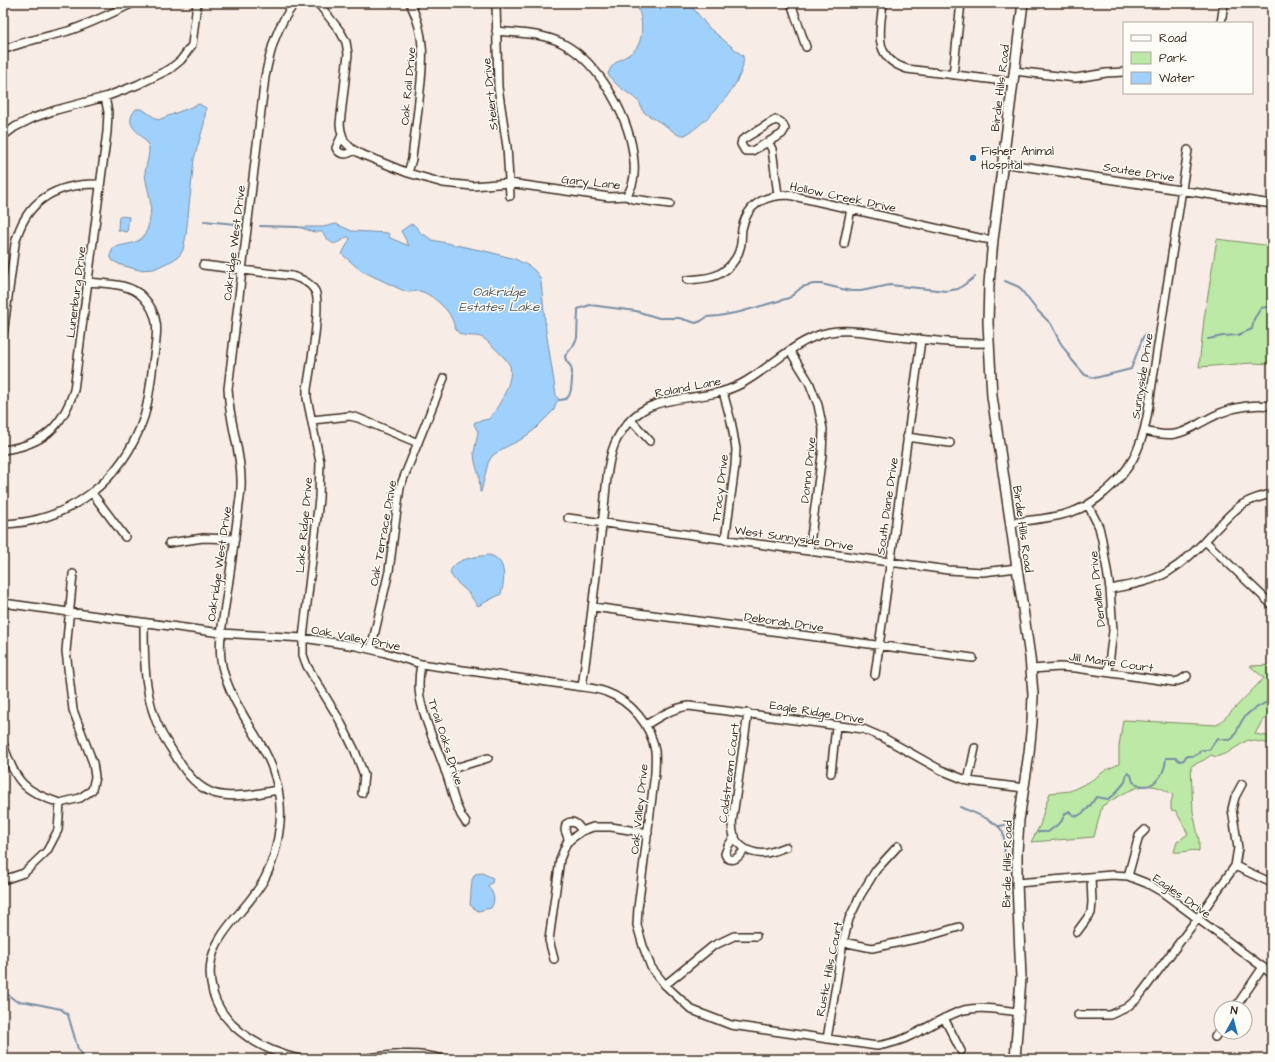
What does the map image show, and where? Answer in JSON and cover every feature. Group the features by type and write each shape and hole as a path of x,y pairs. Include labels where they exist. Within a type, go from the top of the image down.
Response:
{"main road":[{"name":"Birdie Hills Road","path":"1015,1059 1021,978 1017,883 1019,820 1032,722 1033,694 1031,669 1011,523 993,404 988,343 989,284 993,240 1023,3"}],"street":[{"path":"3,50 35,38 69,30 102,18 133,3"},
{"path":"3,136 15,127 34,118 56,110 104,97 137,85 170,69 182,60 192,44 198,3"},
{"name":"Oakridge West Drive","path":"295,3 283,20 277,32 271,48 265,77 228,389 230,414 237,448 241,479 235,540 221,633 222,665 229,690 265,752 272,769 280,808 280,822 277,843 270,866 264,879 250,899 227,926 218,940 211,965 211,978 213,992 218,1004 231,1023 254,1040 269,1048 299,1059"},
{"path":"318,3 340,31 346,42 348,54 340,118 342,135 348,145 354,150 349,153 344,154 339,152 336,148 336,145 342,135"},
{"name":"Oak Rail Drive","path":"408,173 412,159 424,62 421,31 410,3"},
{"name":"Steiert Drive","path":"496,3 498,87 507,147 510,196"},
{"path":"791,3 806,47"},
{"path":"884,3 880,37 882,49 886,57 896,64 906,69 1012,82"},
{"path":"953,75 961,3"},
{"path":"1221,22 1224,3"},
{"path":"496,31 519,33 552,39 574,51 585,60 594,71 618,105 628,128 634,155 635,169 630,191 626,196"},
{"path":"1014,71 1076,78 1123,72"},
{"name":"Lunenburg Drive","path":"3,450 31,444 47,435 60,422 69,407 74,390 89,282 108,118 107,106 104,97"},
{"path":"775,120 780,121 785,129 782,134 768,142 749,152 745,151 741,144 746,138 775,120"},
{"path":"768,142 772,149 778,195"},
{"name":"Gary Lane","path":"354,150 408,173 438,182 455,185 473,186 509,183 609,197 626,196 633,199 670,204"},
{"name":"Sunnyside Drive","path":"1011,523 1064,515 1088,505 1115,484 1133,461 1144,431 1188,150"},
{"name":"Soutee Drive","path":"1002,162 1272,204"},
{"path":"3,335 15,244 19,230 26,217 37,204 58,190 75,185 100,184"},
{"name":"Hollow Creek Drive","path":"687,280 716,276 732,264 741,247 745,219 750,209 767,198 778,195 789,195 993,240"},
{"path":"844,244 851,209"},
{"name":"Lake Ridge Drive","path":"203,265 292,276 311,286 316,292 318,309 307,398 320,462 319,499 303,638 304,655 307,666 339,719 355,751 364,775 362,793"},
{"path":"3,524 31,521 54,515 73,506 106,481 127,453 137,435 148,400 157,330 157,323 153,310 142,296 133,290 122,286 89,282"},
{"name":"Roland Lane","path":"582,687 612,452 616,440 623,429 645,408 663,401 723,392 751,378 802,342 815,336 836,331 857,331 920,340 988,343"},
{"name":"South Diane Drive","path":"875,674 920,340"},
{"name":"Donna Drive","path":"790,351 809,382 818,405 823,429 822,455 809,551"},
{"name":"Oak Terrace Drive","path":"370,650 389,571 400,487 444,378"},
{"name":"Tracy Drive","path":"723,392 731,421 736,449 725,540"},
{"path":"1144,431 1175,434 1192,428 1216,415 1234,408 1245,406 1272,406"},
{"path":"312,420 350,416 418,442"},
{"path":"631,420 650,441"},
{"path":"907,438 950,443"},
{"path":"92,493 125,537"},
{"path":"1110,590 1143,582 1158,577 1169,571 1185,560 1243,504 1261,496 1272,494"},
{"name":"Denallen Drive","path":"1088,505 1099,527 1110,590 1113,632 1108,672"},
{"name":"West Sunnyside Drive","path":"568,518 969,572 1017,568"},
{"path":"169,543 203,538 235,540"},
{"path":"1205,541 1272,605"},
{"path":"3,744 10,764 18,779 42,797 60,803 80,798 92,790 95,777 93,763 73,710 66,651 73,574"},
{"name":"Oak Valley Drive","path":"3,603 221,633 303,638 370,650 421,664 582,687 606,692 615,696 637,713 646,725 655,751 655,773 637,925 643,946 652,967 665,985 692,1010 731,1025 877,1046 896,1042 911,1036 944,1018 965,1010 993,1009 1019,1012"},
{"name":"Deborah Drive","path":"593,607 972,658"},
{"path":"144,623 144,664 154,714 162,735 188,774 204,789 214,793 237,795 277,790"},
{"name":"Trail Oaks Drive","path":"421,664 418,680 420,698 425,716 446,771 456,806 466,823"},
{"name":"Jill Marie Court","path":"1031,669 1060,666 1174,682 1187,676"},
{"name":"Eagle Ridge Drive","path":"646,725 664,714 682,706 689,706 863,729 877,735 941,770 968,781 1024,788"},
{"name":"Coldstream Court","path":"735,836 728,846 725,854 727,858 732,860 736,859 745,849 735,836 732,824 748,713"},
{"path":"831,773 836,726"},
{"path":"968,781 975,748"},
{"path":"446,771 488,758"},
{"path":"1078,1015 1110,1015 1126,1008 1137,999 1197,920 1235,866 1238,848 1232,810 1235,797 1242,784"},
{"path":"3,880 24,873 46,851 58,830 60,803"},
{"path":"569,840 565,830 566,824 569,822 574,822 582,831"},
{"path":"554,959 549,940 560,859 569,840 582,831 593,827 611,827 648,833"},
{"path":"1128,876 1139,836 1145,830"},
{"path":"745,849 753,852 770,853 786,846"},
{"name":"Rustic Hills Court","path":"827,1039 843,942 849,919 860,896 876,870 898,846"},
{"path":"1235,866 1272,883"},
{"name":"Eagles Drive","path":"1017,883 1112,875 1128,876 1146,883 1162,892 1197,920 1272,974"},
{"path":"1077,932 1091,912 1091,877"},
{"path":"843,942 872,948 925,937 958,927"},
{"path":"665,985 713,946 734,936 756,936"},
{"path":"1239,1000 1262,967"},
{"path":"944,1018 961,1051"},
{"path":"361,1059 401,1054 420,1055 443,1059"}],"green space":[{"path":"1217,239 1272,246 1272,364 1252,363 1199,367 1204,319"},
{"path":"1272,665 1272,712 1262,721 1255,734 1272,737 1272,744 1248,740 1227,753 1216,757 1211,755 1191,766 1193,812 1199,840 1199,851 1193,850 1174,852 1177,842 1188,834 1176,811 1171,810 1173,795 1154,786 1145,786 1128,791 1102,806 1094,837 1031,842 1040,825 1050,793 1070,791 1089,782 1106,770 1119,764 1119,746 1123,720 1217,725 1264,678 1250,666"}],"water":[{"path":"636,3 689,3 709,28 743,56 743,66 732,89 703,122 685,135 678,135 645,113 642,110 640,103 618,85 608,74 615,63 636,49 639,43 642,30 640,15"},
{"path":"199,104 206,108 204,124 194,159 183,250 179,256 173,260 154,269 139,270 113,261 110,256 113,248 135,242 142,238 147,230 150,220 151,204 145,172 149,148 145,140 132,125 132,115 136,109 142,109 158,120"},
{"path":"119,216 129,217 127,232 118,230"},
{"name":"Oakridge Estates Lake","path":"336,224 352,231 388,233 390,238 409,246 401,231 412,224 422,235 425,235 432,240 515,259 529,266 539,276 556,395 559,400 556,403 554,410 533,431 492,456 488,463 481,492 474,453 478,432 474,424 475,422 489,419 497,408 510,379 511,372 509,363 483,338 457,332 446,309 428,294 419,291 404,291 360,270 342,254 350,239 349,237 333,243 328,240 322,232 314,232 298,227 323,227"},
{"path":"489,555 495,557 502,565 504,577 501,594 478,606 468,592 454,580 450,573 452,568 460,561"},
{"path":"482,873 493,878 492,883 487,886 493,893 494,899 491,908 478,911 470,905 472,880 475,874"}],"waterway":[{"path":"204,221 236,224"},
{"path":"260,226 298,227"},
{"path":"559,400 564,400 567,398 572,383 572,370 565,356 577,338 578,309 590,305 636,311 659,318 679,318 696,323 707,317 740,312 789,298 802,287 813,284 821,284 851,291 861,291 890,285 946,291 958,289 975,277"},
{"path":"1005,281 1019,287 1036,309 1051,324 1060,342 1072,360 1085,375 1095,378 1131,369 1143,337 1146,334"},
{"path":"1208,339 1238,335 1252,329 1254,319 1261,308 1272,306"},
{"path":"1038,832 1048,832 1061,822 1065,814 1069,811 1073,815 1078,816 1088,808 1096,797 1108,799 1114,795 1125,782 1127,773 1131,775 1133,782 1146,786 1152,784 1163,771 1166,758 1176,758 1180,761 1184,760 1186,756 1196,755 1201,750 1209,750 1217,739 1230,740 1233,738 1242,721 1249,713 1272,700"},
{"path":"960,807 991,821 1003,833 1005,850 1004,868"},
{"path":"999,826 1005,825"},
{"path":"3,991 16,1001 61,1009 68,1015 78,1049 86,1059"}],"place":[{"name":"Fisher Animal Hospital","path":"973,158"}]}
